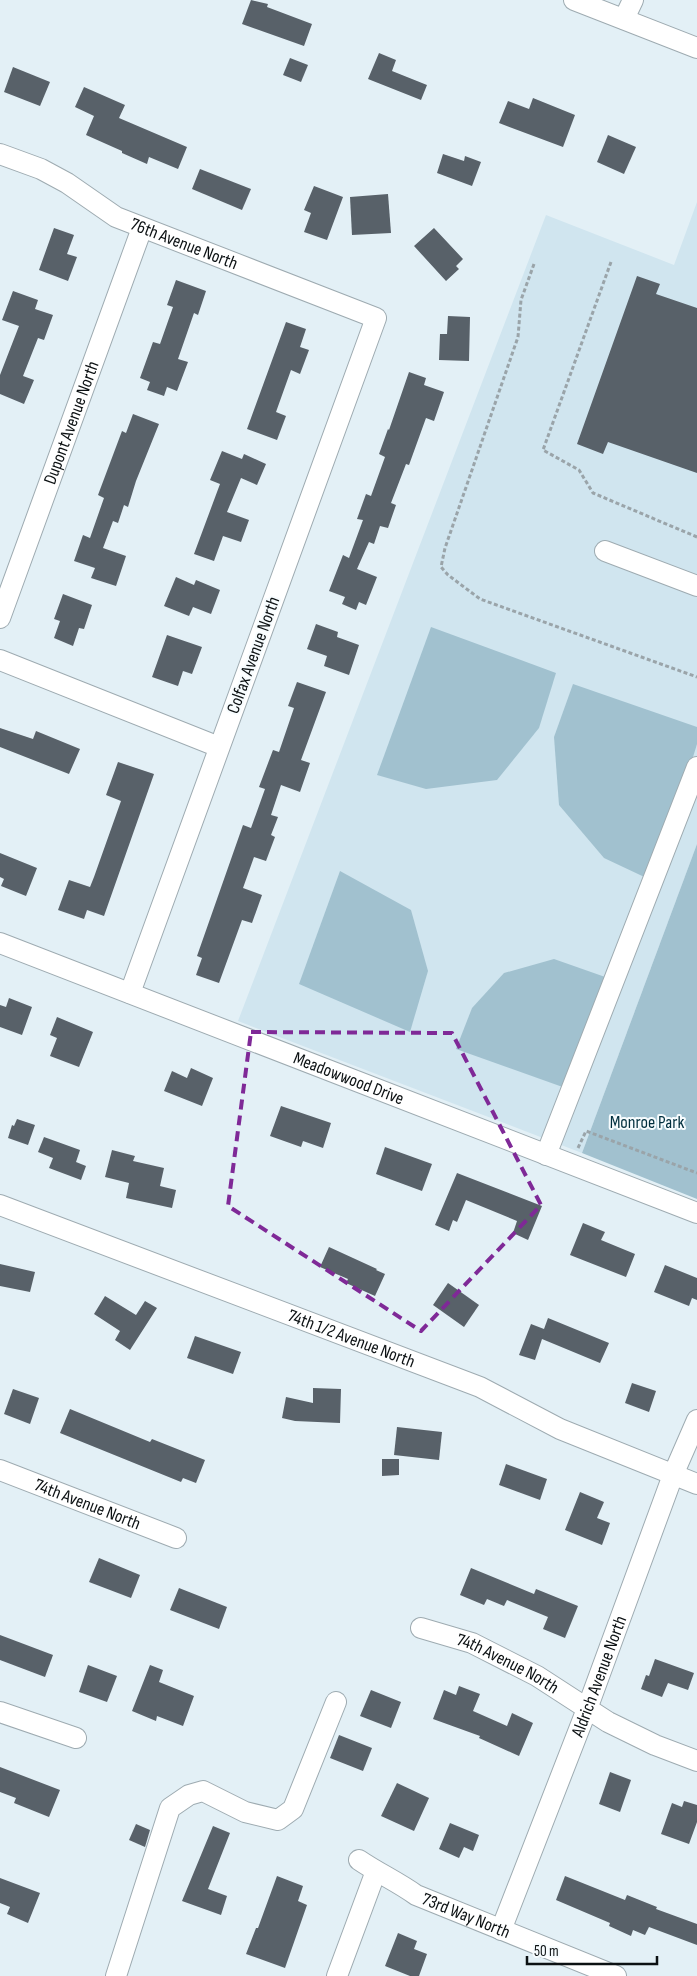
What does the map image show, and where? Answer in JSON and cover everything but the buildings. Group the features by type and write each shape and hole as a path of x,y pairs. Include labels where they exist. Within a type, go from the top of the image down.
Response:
{"street":[{"path":"574,0 697,48"},
{"path":"624,19 633,0"},
{"name":"76th Avenue North","path":"0,154 50,174 67,183 116,217 376,318"},
{"name":"Dupont Avenue North","path":"0,618 142,228"},
{"name":"Colfax Avenue North","path":"130,993 376,318"},
{"path":"604,552 697,586"},
{"path":"0,660 219,747"},
{"path":"546,1155 697,768"},
{"name":"Meadowwood Drive","path":"0,943 697,1213"},
{"name":"74th 1/2 Avenue North","path":"0,1205 480,1387 560,1429 697,1484"},
{"name":"Aldrich Avenue North","path":"501,1930 587,1709 673,1475 697,1420"},
{"name":"74th Avenue North","path":"0,1470 176,1538"},
{"name":"74th Avenue North","path":"421,1628 472,1643 537,1676 608,1722 655,1745 697,1761"},
{"path":"116,1976 170,1808 189,1795 203,1792 245,1812 278,1820 293,1809 336,1702"},
{"path":"0,1712 76,1738"},
{"name":"73rd Way North","path":"359,1860 397,1881 416,1895 616,1976"},
{"path":"337,1976 376,1871"}],"path":[{"path":"611,262 543,450 579,470 593,493 697,537"},
{"path":"534,264 521,300 518,337 481,440 445,548 441,567 448,575 480,599 697,677"},
{"path":"570,1165 586,1131 697,1173"}],"highlighted area":[{"path":"251,1032 452,1033 541,1205 421,1331 228,1206"}],"shaded area":[{"path":"697,202 697,844 582,1153 238,1021 546,215 674,265"}],"green space":[{"path":"431,627 556,673 539,728 497,780 426,789 377,775"},
{"path":"573,684 697,727 697,744 655,882 604,858 559,805 554,737"},
{"name":"Monroe Park","path":"697,844 697,1199 582,1153"},
{"path":"340,871 411,910 428,971 410,1032 299,984"},
{"path":"554,959 608,978 571,1090 456,1049 472,1008 504,973"}]}
